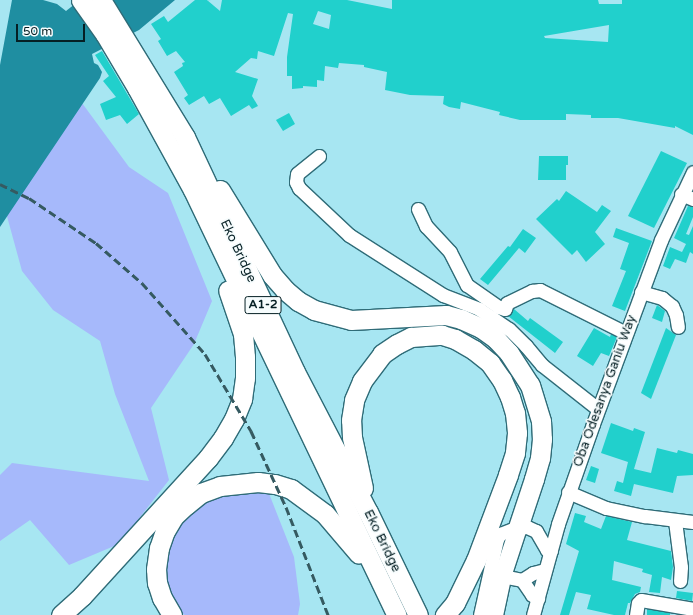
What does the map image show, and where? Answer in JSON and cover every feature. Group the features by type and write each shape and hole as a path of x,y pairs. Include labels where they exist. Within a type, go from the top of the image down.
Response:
{"highway":[{"name":"Eko Bridge","path":"81,0 105,34 137,88 193,190 397,615"},
{"name":"Eko Bridge","path":"101,0 185,138 295,372 368,512 418,615"},
{"path":"185,138 244,226 272,275 285,290 298,301 314,310 351,320 446,315 461,319 481,328 496,339 521,368 530,385 541,421 542,439 540,458 527,529"},
{"path":"61,615 82,596 208,458 223,438 234,419 242,399 245,378 243,334 193,190"},
{"path":"368,512 352,436 351,420 354,400 362,380 382,354 397,344 411,338 427,335 442,335 455,339 474,350 490,363 502,380 510,397 515,413 517,433 515,453 508,475 476,560 455,603 445,615"},
{"path":"172,615 162,598 157,583 156,569 159,548 165,531 174,516 186,504 201,493 220,486 258,482 275,484 291,489 310,501 342,532 360,556 373,564"}],"main road":[{"path":"494,615 497,572 527,529"}],"street":[{"path":"319,156 297,174 296,182 299,188 349,235 443,295 479,309 509,329 542,365 598,409"},
{"name":"Oba Odesanya Ganiu Way","path":"533,615 568,492 641,292 687,197 693,172"},
{"path":"418,209 426,226 450,252 467,285 498,307 505,309 507,303 532,291 540,290 626,333"},
{"path":"641,292 662,298 672,306 676,315 678,327"},
{"path":"568,492 606,508 675,521 693,522"},
{"path":"675,521 681,567 680,580"},
{"path":"527,529 558,524"},
{"path":"527,529 546,550 551,551"},
{"path":"522,580 534,573 545,570"},
{"path":"480,615 497,572 522,580 532,595 538,598"},
{"path":"636,615 638,603 641,600 693,608"}],"shaded area":[{"path":"12,0 43,0 57,4 66,11 80,0 175,0 139,30 92,54 94,63 98,65 102,72 100,78 0,227 0,65"},
{"path":"82,103 129,167 168,193 212,301 194,344 151,408 169,480 119,544 69,565 30,520 0,541 0,475 12,463 149,481 115,394 100,341 53,310 22,271 5,209"},
{"path":"247,491 268,491 294,557 300,604 298,615 185,615 181,613 170,596 165,567 165,554 172,534 184,514 212,498"}],"building":[{"path":"195,0 207,0 220,11 222,0 347,0 392,9 392,0 598,0 599,4 622,4 622,0 693,0 693,135 675,126 675,128 618,118 591,118 591,115 566,114 566,120 520,120 499,115 500,112 461,102 460,109 449,107 443,104 444,96 410,95 385,90 387,72 364,67 364,65 339,63 338,68 325,66 324,81 317,80 317,87 303,86 303,88 292,89 292,76 287,76 287,57 293,14 288,13 274,56 258,51 257,59 251,58 235,72 258,79 252,96 258,106 252,109 249,105 231,116 220,98 209,104 204,96 189,105 184,98 188,95 174,72 183,66 182,63 185,62 176,51 167,56 158,41 161,39 151,24 164,16 168,22","holes":["318,11 331,15 329,29 313,24","609,25 608,42 545,38 544,36"]},
{"path":"102,51 139,114 127,124 120,115 106,120 100,104 116,97 103,81 109,76 95,55"},
{"path":"289,113 295,124 283,131 276,120"},
{"path":"661,151 687,163 654,228 628,216"},
{"path":"539,156 568,156 568,165 566,165 566,180 538,180"},
{"path":"566,191 597,212 602,205 611,211 595,232 605,244 586,262 577,250 572,255 536,219 557,199 559,201"},
{"path":"688,206 693,207 693,217 686,234 689,235 693,226 693,254 690,252 686,263 675,259 670,269 663,266 670,247 682,252 686,244 674,238"},
{"path":"616,228 652,241 625,311 612,306 626,271 620,269 629,243 613,237"},
{"path":"523,229 536,238 525,253 519,248 488,285 480,279 508,246 510,247"},
{"path":"657,305 665,311 662,322 652,318"},
{"path":"514,309 528,321 530,318 563,342 555,353 508,316"},
{"path":"594,328 610,337 611,334 617,337 609,356 601,353 593,366 577,356"},
{"path":"666,328 676,335 651,399 641,393"},
{"path":"611,423 633,431 634,428 645,432 634,469 651,473 657,448 677,453 678,450 693,454 693,475 677,476 673,493 634,484 631,496 614,491 617,481 623,483 628,462 601,453"},
{"path":"591,466 599,469 595,483 586,480"},
{"path":"575,513 586,516 584,522 601,529 606,516 632,522 627,540 671,551 673,567 671,580 662,577 660,593 649,592 652,575 642,572 643,569 614,561 612,580 641,587 640,592 635,594 630,603 628,603 625,615 614,615 587,609 591,595 576,592 569,615 560,615 579,551 566,544"},
{"path":"677,591 693,593 692,601 676,598"},
{"path":"647,609 670,613 670,615 647,615"}],"railway":[{"path":"0,184 29,198 96,243 142,283 205,354 251,431 286,507 328,615"}]}
